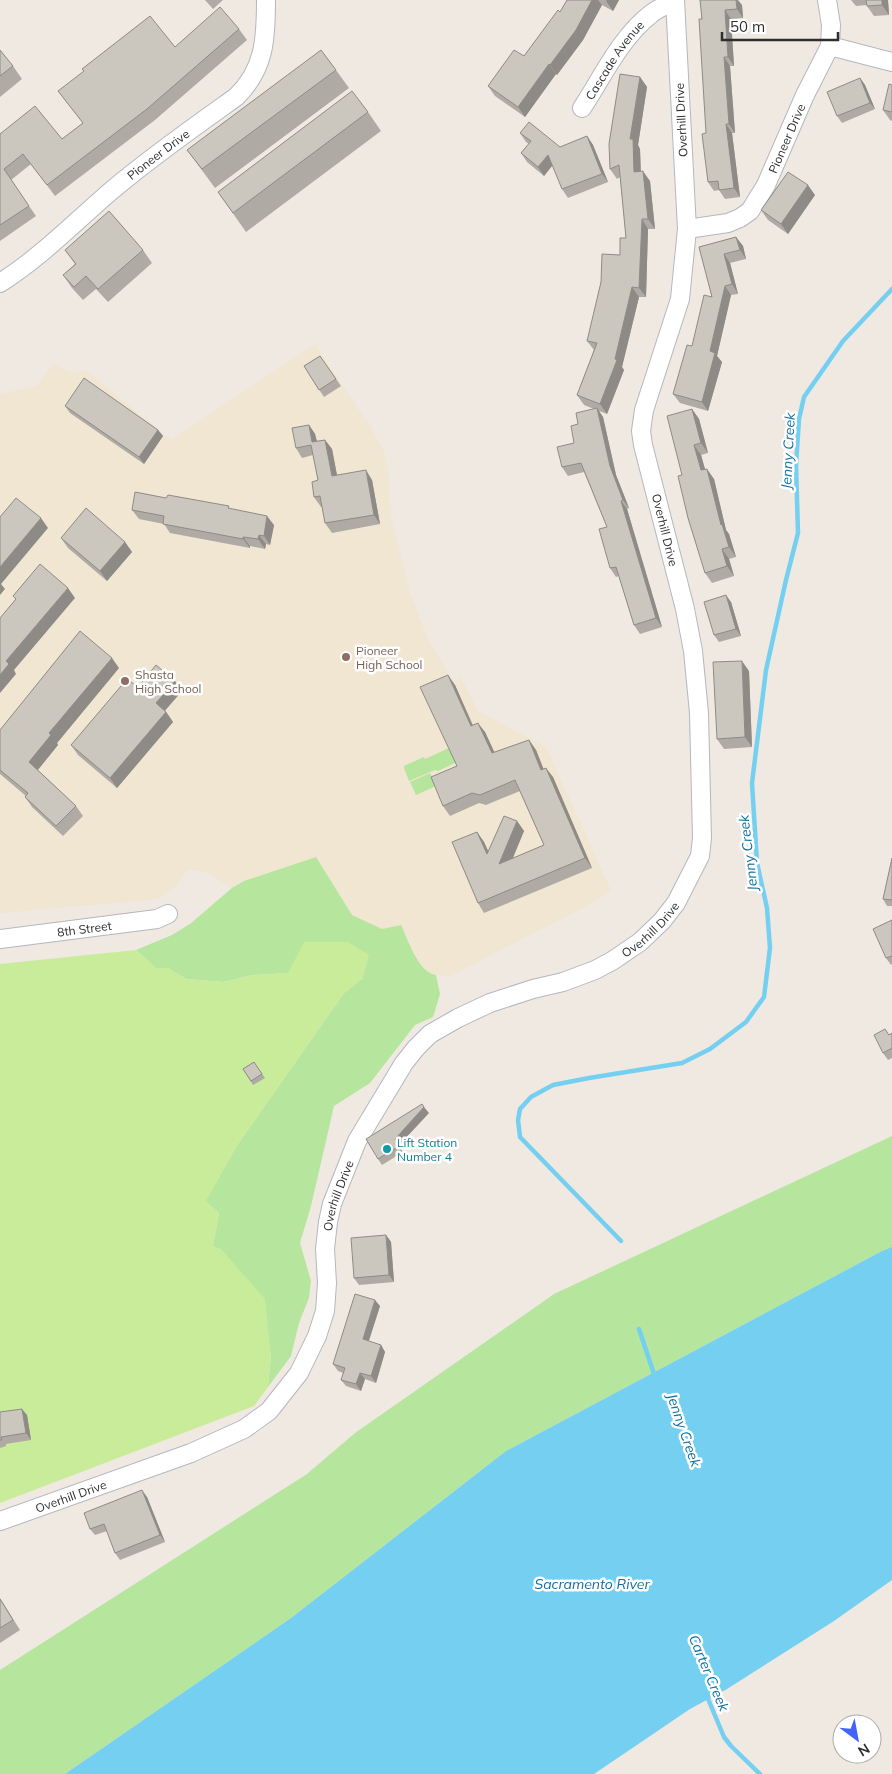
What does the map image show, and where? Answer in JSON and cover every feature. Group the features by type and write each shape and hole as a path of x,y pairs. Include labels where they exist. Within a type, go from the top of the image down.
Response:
{"street":[{"name":"Pioneer Drive","path":"0,283 32,260 160,151 245,89 261,60 266,20 266,0"},
{"name":"Cascade Avenue","path":"582,108 622,46 640,23 653,12 675,0"},
{"name":"Overhill Drive","path":"0,1521 191,1454 244,1429 269,1411 298,1373 317,1336 325,1311 327,1283 325,1249 332,1204 357,1141 404,1063 430,1034 458,1018 490,1004 533,989 563,982 595,970 627,952 662,921 676,903 700,856 703,823 696,681 685,609 641,431 641,420 646,398 680,299 687,229 675,0"},
{"name":"Pioneer Drive","path":"687,229 728,223 750,211 766,185 805,95 830,46 831,25 827,0"},
{"path":"830,46 892,62"},
{"name":"8th Street","path":"0,939 157,919 168,914"}],"shaded area":[{"path":"315,344 374,433 384,452 388,469 391,517 409,590 427,637 453,681 461,678 478,711 546,747 611,890 585,907 450,976 430,974 418,962 401,925 382,929 352,915 316,857 244,881 232,888 208,873 188,869 177,885 163,896 149,900 0,913 0,394 37,386 53,364 71,372 87,371 171,440"}],"green space":[{"path":"451,747 457,762 409,781 404,766"},
{"path":"430,773 436,786 416,795 410,782"},
{"path":"316,857 352,915 382,929 401,925 419,962 430,973 436,975 440,994 433,1017 415,1025 370,1083 334,1106 311,1206 300,1243 311,1281 309,1298 299,1323 291,1356 268,1387 271,1355 213,1246 219,1213 205,1201 238,1144 344,993 363,978 288,973 253,975 223,982 186,979 168,968 156,968 136,950 172,935 190,924 232,888 244,881"},
{"path":"304,942 348,942 369,955 363,978 344,993 238,1144 206,1201 219,1213 213,1246 221,1249 265,1299 271,1355 268,1387 254,1406 0,1503 0,964 136,950 156,968 168,968 186,979 223,982 253,975 288,973"},
{"path":"892,1136 892,1247 506,1451 291,1618 65,1774 0,1774 0,1670 307,1474 355,1433 554,1294"}],"water":[{"name":"Sacramento River","path":"892,1247 892,1580 834,1621 727,1689 690,1709 594,1774 65,1774 291,1618 506,1451"}],"building":[{"path":"567,0 592,0 576,30 518,107 488,86 514,50 524,56 558,10 560,12"},
{"path":"700,0 736,0 737,9 725,10 728,57 724,57 729,124 726,124 734,188 719,190 718,181 708,182 702,134 706,133 699,19 702,19"},
{"path":"866,0 882,0 882,5 867,6"},
{"path":"220,7 239,29 147,109 47,185 23,154 4,169 29,206 0,225 0,134 35,106 62,139 83,123 58,91 84,71 82,69 150,16 175,47"},
{"path":"0,50 13,66 0,76"},
{"path":"321,50 336,70 202,169 187,150"},
{"path":"620,74 640,77 630,139 633,139 634,172 643,171 648,219 642,219 639,288 632,287 615,359 617,360 600,404 577,395 597,343 587,341 601,282 602,254 620,255 620,238 626,238 619,165 610,169 609,144"},
{"path":"860,78 870,103 837,116 827,92"},
{"path":"889,84 892,85 892,112 883,110"},
{"path":"352,91 368,112 233,213 218,192"},
{"path":"529,122 560,147 587,136 602,174 562,189 548,155 538,167 521,153 531,141 520,133"},
{"path":"788,172 808,185 781,224 761,210"},
{"path":"109,211 143,250 98,289 86,276 74,287 63,275 76,264 65,250"},
{"path":"736,237 740,250 724,254 732,284 725,286 710,351 715,353 702,402 673,394 687,345 692,346 704,295 712,297 699,247"},
{"path":"320,356 336,379 319,390 304,366"},
{"path":"84,378 158,430 139,457 65,406"},
{"path":"597,408 610,466 623,500 621,501 656,618 634,625 616,567 610,568 599,529 607,527 581,463 562,467 557,447 574,443 571,426 578,424 576,413"},
{"path":"692,409 701,443 694,445 701,470 707,469 721,525 729,547 722,549 727,566 705,573 688,518 678,476 682,475 667,416"},
{"path":"309,425 312,442 325,440 332,476 366,470 374,515 325,523 320,496 314,497 312,482 318,480 311,445 296,448 292,428"},
{"path":"135,492 166,498 168,495 229,506 228,508 267,516 264,536 259,535 258,539 243,537 243,539 163,524 164,516 132,510"},
{"path":"16,498 41,518 0,567 0,517"},
{"path":"86,508 125,542 100,571 61,538"},
{"path":"40,564 68,588 6,661 9,664 0,675 0,618 16,599 13,596"},
{"path":"726,595 736,629 714,635 704,602"},
{"path":"80,631 112,658 49,733 51,735 29,762 76,806 56,826 25,797 28,793 0,770 0,730"},
{"path":"742,661 745,737 717,739 713,662"},
{"path":"156,665 175,681 156,703 166,712 110,778 71,745 127,679 138,687"},
{"path":"448,675 471,726 478,723 492,753 529,740 541,770 546,768 585,858 478,903 452,842 477,832 487,854 504,816 517,821 499,864 544,845 515,780 480,795 472,793 443,806 431,777 457,766 420,687"},
{"path":"892,858 892,900 883,899"},
{"path":"892,920 892,956 886,958 873,929"},
{"path":"885,1029 889,1035 892,1033 892,1048 883,1053 874,1035"},
{"path":"254,1062 262,1074 251,1081 243,1069"},
{"path":"422,1104 424,1107 395,1139 399,1146 378,1159 366,1139"},
{"path":"386,1235 389,1275 354,1278 351,1238"},
{"path":"355,1294 375,1300 363,1339 381,1345 371,1376 360,1373 356,1384 341,1380 345,1368 333,1364"},
{"path":"22,1409 26,1433 1,1437 2,1440 0,1440 0,1412"},
{"path":"142,1490 160,1535 115,1553 104,1524 90,1529 84,1513"},
{"path":"0,1599 13,1620 0,1628"}],"waterway":[{"name":"Jenny Creek","path":"621,1241 520,1137 518,1120 520,1109 531,1097 553,1085 682,1063 710,1049 746,1022 764,997 770,948 767,908 757,863 752,783 766,670 798,533 796,465 799,419 804,397 843,341 892,289"},
{"name":"Jenny Creek","path":"639,1329 655,1377"},
{"name":"Carter Creek","path":"706,1694 724,1737 760,1774"}],"place":[{"name":"Pioneer High School","path":"346,657"},
{"name":"Shasta High School","path":"125,681"},
{"name":"Lift Station Number 4","path":"387,1149"}]}
